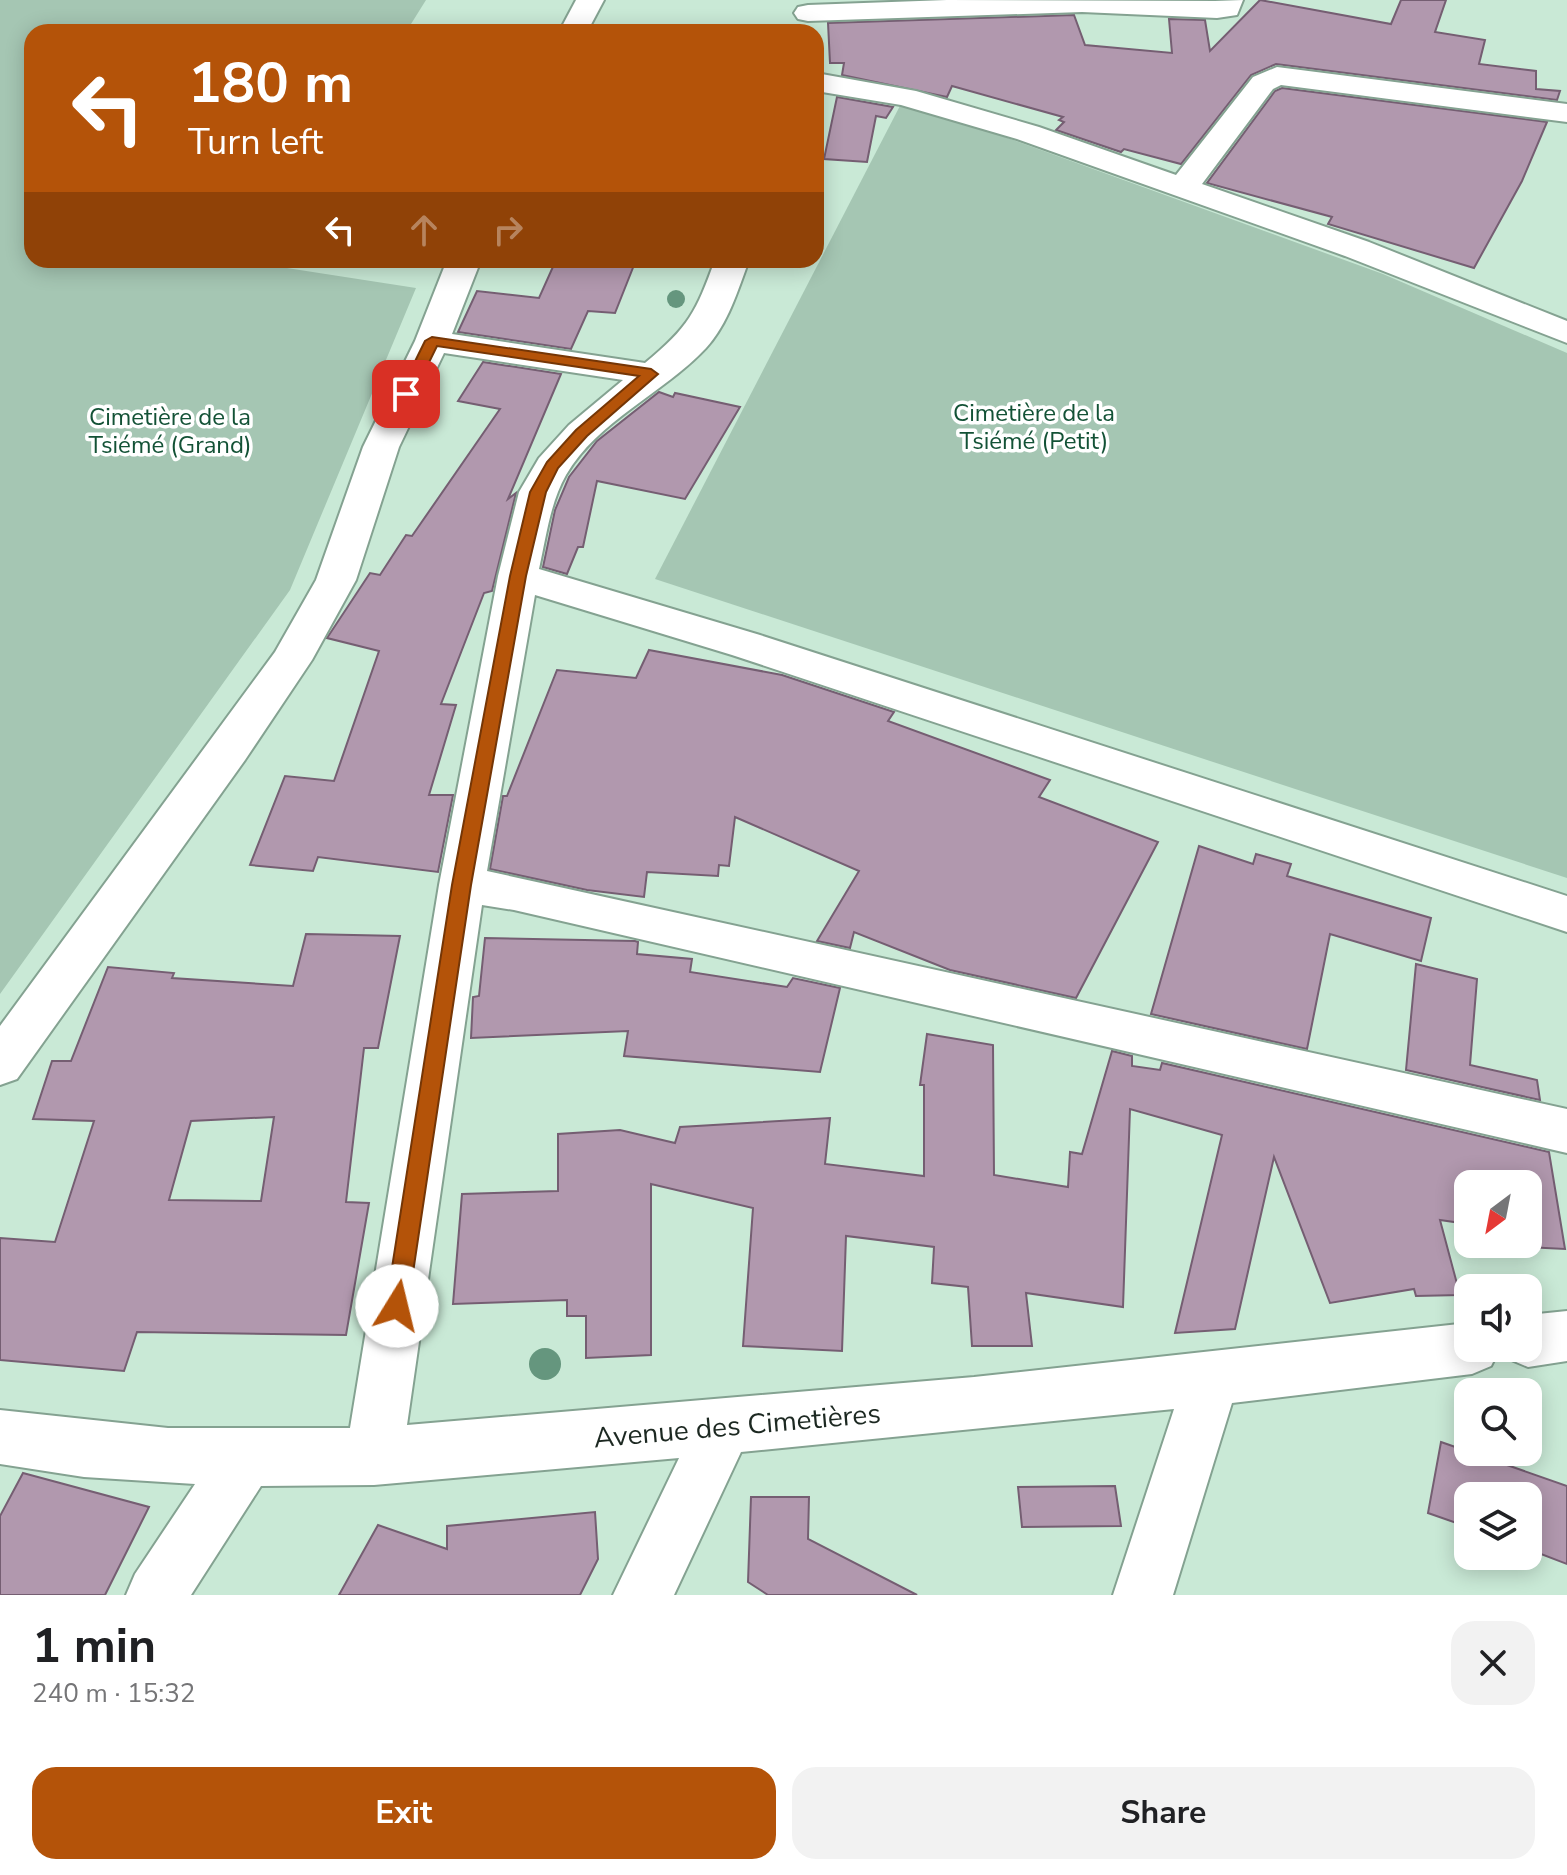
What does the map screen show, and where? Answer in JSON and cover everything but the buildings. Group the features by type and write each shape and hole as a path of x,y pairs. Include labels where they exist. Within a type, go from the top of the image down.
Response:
{"street":[{"path":"577,24 590,0"},
{"path":"807,15 1082,4 1217,10 1227,9 1229,0"},
{"path":"1184,186 1263,83 1277,76 1567,113"},
{"path":"824,83 905,97 973,116 1184,186 1357,249 1567,333"},
{"path":"0,1064 230,749 291,660 336,580 381,447 432,341 461,268"},
{"path":"374,1457 462,885 518,576 538,492 552,466 582,433 694,340 714,309 729,268"},
{"path":"432,341 651,374"},
{"path":"518,576 761,649 1567,914"},
{"path":"462,885 530,896 1567,1131"},
{"path":"1542,1339 1567,1336"},
{"name":"Avenue des Cimetières","path":"0,1437 127,1455 374,1457 1211,1381 1454,1350"},
{"path":"1143,1595 1211,1381"},
{"path":"643,1595 724,1426"},
{"path":"156,1595 247,1456"}],"green space":[{"name":"Cimetière de la Tsiémé (Grand)","path":"0,0 426,0 411,24 24,24 24,268 287,268 416,288 290,590 0,994"},
{"name":"Cimetière de la Tsiémé (Petit)","path":"903,100 1383,274 1567,353 1567,878 655,579 816,268 824,268 824,253"}],"route":[{"path":"397,1306 462,885 518,576 538,492 552,466 582,433 651,374 432,341 406,394"}]}
